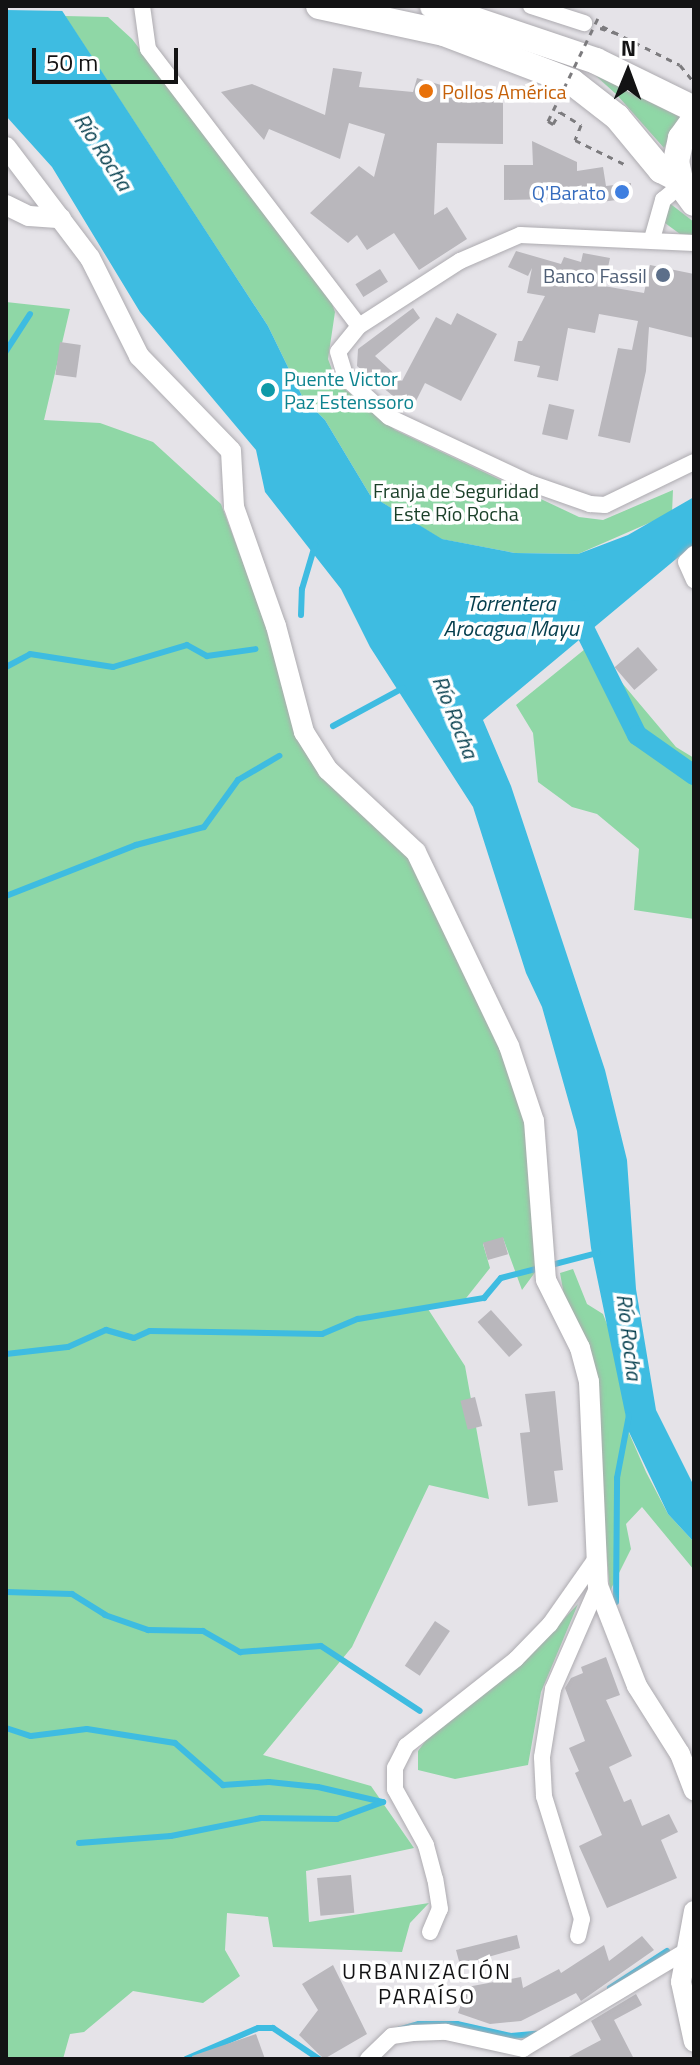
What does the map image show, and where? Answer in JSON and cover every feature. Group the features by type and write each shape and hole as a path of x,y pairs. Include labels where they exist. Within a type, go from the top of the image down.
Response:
{"highway":[{"path":"319,6 444,33 572,82 617,117 661,170 685,189"},
{"path":"433,6 582,56 694,109"},
{"path":"685,189 677,149 694,120"}],"street":[{"path":"142,6 148,49 359,326"},
{"path":"531,6 591,20"},
{"path":"6,147 90,258 139,356 231,451 234,507 276,626 304,732 328,770 416,852 509,1046 534,1121 546,1280 580,1348 589,1382 598,1586 637,1686 680,1754 694,1790"},
{"path":"652,239 663,200 685,189"},
{"path":"6,205 29,216 61,218"},
{"path":"694,243 520,235 460,261 359,326 343,341 340,365 346,378 389,417 530,483 605,505 694,462"},
{"path":"690,558 694,580"},
{"path":"430,1932 440,1909 435,1879 426,1845 395,1789 395,1768 406,1746 516,1659 550,1624 595,1560"},
{"path":"578,1936 582,1919 544,1796 542,1757 553,1689 598,1586"},
{"path":"694,1911 683,1953 681,1982 694,2042"},
{"path":"368,2059 392,2036 413,2033 446,2032 523,2049 683,1953"}],"path":[{"path":"591,20 604,21 602,26 630,38"},
{"path":"591,20 680,65 694,82"},
{"path":"591,20 548,121 553,124 560,112 581,125 575,140 627,165"}],"green space":[{"name":"Franja de Seguridad Este Río Rocha","path":"65,16 108,17 132,39 330,298 335,312 328,359 337,383 395,430 579,517 603,520 673,490 672,513 578,554 515,553 441,539 370,495 325,420 303,398 268,326"},
{"path":"595,75 680,117 664,148 617,95"},
{"path":"668,202 694,222 694,235 680,234 665,223"},
{"path":"6,302 70,309 44,420 100,423 153,442 221,504 323,775 406,854 467,963 526,1106 539,1267 522,1290 503,1238 483,1244 490,1268 463,1302 428,1309 465,1366 489,1499 429,1485 352,1647 263,1755 371,1786 414,1848 306,1871 309,1922 429,1903 410,1923 402,1952 273,1947 268,1917 227,1913 225,1950 240,1976 203,2003 133,1991 84,2032 70,2034 63,2059 6,2059"},
{"path":"590,645 676,747 694,758 694,919 634,910 639,849 597,814 572,807 538,782 533,733 516,705"},
{"path":"573,1269 587,1304 603,1314 614,1342 629,1433 668,1514 694,1542 694,1570 642,1507 626,1524 631,1549 610,1591 603,1513 560,1273"},
{"path":"578,1604 541,1692 528,1765 455,1779 418,1770 418,1751 432,1732 523,1662"}],"water":[{"name":"Río Rocha","path":"6,6 59,6 268,326 303,398 325,420 370,495 442,539 515,553 578,554 628,535 694,497 694,544 483,720 511,786 605,1070 627,1160 636,1289 656,1410 694,1486 694,1542 668,1514 629,1432 591,1248 577,1131 542,1007 526,973 473,807 370,647 341,589 265,492 256,450 140,312 52,167 6,116"}],"pier":[{"path":"6,6 64,6 66,11 6,10"}],"building":[{"path":"333,68 362,72 359,87 413,92 417,78 503,103 503,144 437,143 434,215 447,207 467,239 419,270 394,233 367,250 357,235 348,243 310,213 359,166 374,177 385,134 349,123 340,159 269,129 264,140 221,92 252,84 325,115"},
{"path":"532,141 577,162 577,171 603,167 606,186 631,183 631,198 594,203 593,198 504,200 504,165 533,165"},
{"path":"516,251 561,264 564,257 581,262 583,253 610,258 604,286 644,293 650,265 694,274 694,338 649,327 646,371 630,443 598,436 618,348 632,350 638,321 599,314 595,333 568,328 558,381 537,377 540,366 514,361 518,341 522,341 545,296 527,293 532,268 528,276 508,267"},
{"path":"380,269 388,282 363,297 355,284"},
{"path":"413,308 420,318 375,356 402,381 436,317 451,325 457,313 497,334 461,401 425,383 411,411 357,366 358,349"},
{"path":"60,342 81,345 76,378 55,375"},
{"path":"549,404 574,410 567,440 542,434"},
{"path":"638,647 658,670 634,690 615,667"},
{"path":"503,1237 508,1254 488,1260 483,1243"},
{"path":"491,1310 522,1345 509,1357 478,1322"},
{"path":"555,1391 563,1470 554,1471 558,1502 528,1506 520,1433 530,1432 525,1394"},
{"path":"475,1397 482,1426 468,1430 460,1401"},
{"path":"435,1621 450,1631 420,1676 405,1666"},
{"path":"606,1657 620,1695 606,1700 632,1756 609,1767 624,1802 631,1799 642,1826 669,1814 678,1832 661,1840 677,1878 607,1908 579,1846 602,1835 575,1773 579,1771 569,1748 585,1741 565,1688 571,1678 583,1673 581,1667"},
{"path":"351,1875 354,1913 320,1916 317,1878"},
{"path":"517,1935 520,1948 460,1965 456,1950"},
{"path":"642,1936 654,1950 581,2001 576,1993 521,2021 490,2024 458,2013 467,1987 521,1977 523,1988 559,1969 561,1973 604,1945 609,1961"},
{"path":"333,1965 367,2034 324,2059 299,2035 318,2010 302,1984"},
{"path":"636,1994 642,2005 614,2020 634,2059 565,2059 601,2040 591,2021"},
{"path":"256,2034 265,2059 193,2059 192,2056"}],"waterway":[{"path":"6,351 30,314"},
{"path":"301,615 302,589 315,545"},
{"name":"Torrentera Arocagua Mayu","path":"575,610 637,735 694,775"},
{"path":"6,667 30,654 113,667 187,645 207,656 256,649"},
{"path":"333,726 403,688"},
{"path":"6,896 136,845 204,827 238,780 279,756"},
{"path":"6,1354 68,1347 106,1330 134,1338 150,1331 322,1334 358,1319 484,1298 501,1278 598,1253"},
{"path":"616,1602 617,1478 629,1415"},
{"path":"6,1592 72,1594 105,1615 148,1630 203,1631 240,1652 321,1646 420,1711"},
{"path":"6,1728 31,1736 87,1729 175,1743 223,1785 269,1782 318,1787 383,1802"},
{"path":"79,1843 171,1836 261,1818 337,1819 383,1802"},
{"path":"610,1988 667,1951"},
{"path":"391,2032 419,2024 457,2024 511,2036 536,2034"},
{"path":"186,2059 258,2028 273,2028 319,2059"}],"place":[{"name":"Pollos América","path":"426,91"},
{"name":"Q'Barato","path":"622,192"},
{"name":"Banco Fassil","path":"663,275"},
{"name":"Puente Victor Paz Estenssoro","path":"268,390"}],"district":[{"name":"URBANIZACIÓN PARAÍSO","path":"427,1984"}]}
